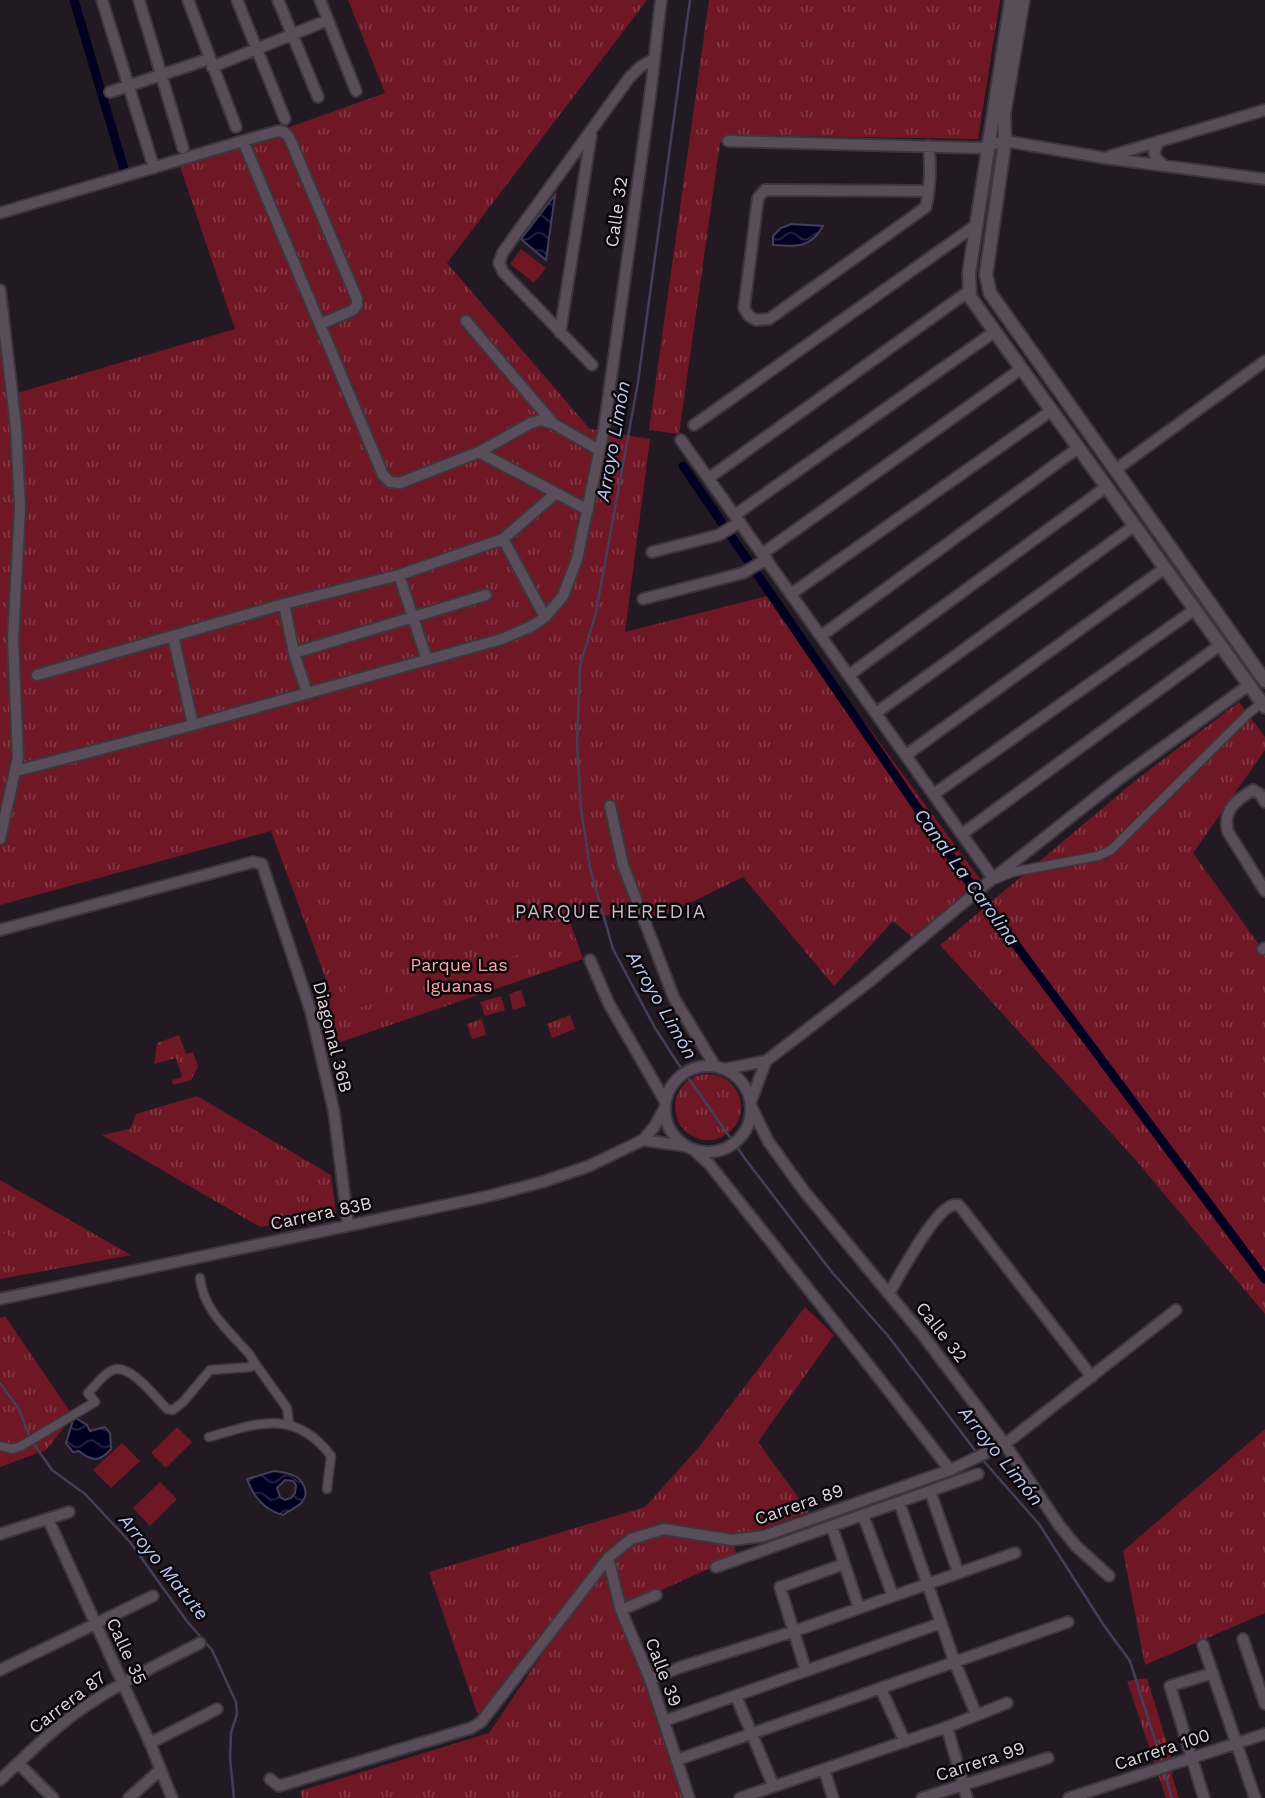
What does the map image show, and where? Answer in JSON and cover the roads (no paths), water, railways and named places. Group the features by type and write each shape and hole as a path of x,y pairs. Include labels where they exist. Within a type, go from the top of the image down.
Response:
{"street":[{"path":"102,0 154,168"},
{"path":"139,0 183,148"},
{"path":"188,0 236,127"},
{"path":"237,0 285,119"},
{"path":"278,0 318,97"},
{"path":"320,0 356,91"},
{"name":"Calle 32","path":"545,617 563,596 577,559 604,429 661,0"},
{"path":"989,881 998,880 1013,872 1098,856 1111,850 1249,713 1264,705 972,301 968,282 1010,0"},
{"path":"1023,0 1004,114 1005,141 986,281 993,300 1265,681"},
{"path":"110,92 257,49 328,20"},
{"path":"592,365 503,272 499,263 503,252 629,78 640,67 654,59"},
{"path":"1105,158 1265,110"},
{"path":"0,213 278,131 284,132 289,137 357,299 353,310 321,324"},
{"path":"560,333 592,131"},
{"path":"243,141 383,475 390,482 400,483 479,452 541,420 554,424 598,450"},
{"path":"728,141 987,147 1005,141 1105,158 1265,179"},
{"path":"1159,141 1154,152 1164,166"},
{"path":"928,146 930,161 929,191 926,206 769,319 756,320 747,314 744,308 749,263 758,198 762,192 768,189 929,191"},
{"path":"694,425 976,225"},
{"path":"0,290 19,468 20,508 13,639 18,757 0,839"},
{"path":"709,478 969,292"},
{"path":"466,321 554,424"},
{"path":"652,552 719,535 737,518 994,332"},
{"path":"1115,470 1265,360"},
{"path":"643,599 743,573 1021,369"},
{"path":"1038,393 1052,382"},
{"path":"791,594 1051,411"},
{"path":"681,440 737,518 762,560 791,594 962,834 989,881"},
{"path":"821,636 1078,448"},
{"path":"479,452 588,510"},
{"path":"849,676 1106,487"},
{"path":"37,675 284,604 399,575 503,540 556,493"},
{"path":"876,713 1134,526"},
{"path":"16,771 307,694 502,639 532,626 545,617 503,540"},
{"path":"906,755 1164,568"},
{"path":"399,575 427,660"},
{"path":"294,653 486,595"},
{"path":"284,604 294,653 307,694"},
{"path":"934,794 1195,610"},
{"path":"173,636 193,725"},
{"path":"962,834 1220,645"},
{"path":"665,1105 676,1079 694,1068 720,1068 766,1061 870,981 989,881 1119,779 1249,685"},
{"path":"1265,802 1260,794 1253,790 1241,797 1227,814 1225,821 1228,832 1265,891"},
{"path":"610,806 623,864 674,998 720,1068 742,1082 751,1104"},
{"name":"Diagonal 36B","path":"0,930 253,863 262,864 311,1012 334,1112 348,1224"},
{"path":"590,960 609,1004 665,1105 670,1129 710,1165 770,1243 954,1468"},
{"path":"643,1140 708,1153 721,1151 743,1136 751,1118 751,1104 766,1061"},
{"name":"Calle 32","path":"751,1104 768,1141 804,1191 889,1293 1059,1525 1076,1546 1109,1576"},
{"name":"Carrera 83B","path":"0,1299 489,1196 542,1182 589,1166 643,1140 654,1127 665,1105"},
{"path":"889,1293 933,1224 951,1205 959,1205 1091,1377"},
{"path":"200,1278 201,1292 206,1304 288,1408 289,1424"},
{"name":"Carrera 89","path":"270,1779 279,1787 458,1732 481,1722 607,1558 631,1539 664,1529 732,1540 764,1536 954,1468 1002,1445 1176,1310"},
{"path":"0,1447 12,1449 21,1446 95,1402 88,1393 112,1370 119,1368 130,1372 167,1409 173,1410 210,1370 251,1367 254,1362"},
{"path":"209,1437 260,1422 289,1424 313,1436 331,1456 327,1489"},
{"path":"716,1567 978,1474"},
{"path":"930,1491 958,1572"},
{"path":"899,1502 955,1663 976,1714"},
{"path":"0,1534 69,1512"},
{"path":"863,1515 893,1596"},
{"name":"Calle 35","path":"48,1519 172,1798"},
{"path":"832,1527 859,1608"},
{"path":"650,1679 1015,1553"},
{"name":"Calle 39","path":"607,1558 621,1610 650,1679 690,1798"},
{"path":"806,1671 780,1587 844,1564"},
{"path":"621,1610 656,1595"},
{"path":"1,1666 153,1597"},
{"path":"677,1760 1068,1622"},
{"path":"664,1721 941,1623"},
{"path":"1243,1639 1265,1704"},
{"name":"Carrera 87","path":"0,1780 74,1714 122,1683 200,1643"},
{"path":"1203,1644 1255,1798"},
{"path":"1204,1798 1170,1686 1213,1673"},
{"path":"881,1689 905,1742"},
{"path":"736,1696 773,1785"},
{"path":"740,1798 905,1742 1007,1703"},
{"path":"149,1743 218,1709"},
{"path":"947,1727 967,1798"},
{"name":"Carrera 100","path":"1069,1798 1099,1793 1173,1763 1265,1734"},
{"name":"Carrera 99","path":"922,1798 1048,1758"},
{"path":"18,1763 53,1798"},
{"path":"824,1769 833,1798"},
{"path":"129,1798 159,1771"}],"water":[{"path":"555,195 546,260 521,239"},
{"path":"791,224 823,226 808,242 789,246 773,245 773,236 781,228"},
{"path":"74,1417 87,1425 90,1431 105,1427 110,1433 111,1449 96,1459 79,1451 73,1452 66,1443"},
{"path":"274,1471 287,1473 295,1476 305,1488 304,1500 283,1515 260,1502 247,1479","holes":["285,1480 293,1481 296,1485 295,1493 285,1500 280,1497 277,1488"]}],"waterway":[{"path":"74,0 124,169"},
{"name":"Arroyo Limón","path":"690,0 638,382 596,612 580,666 577,744 581,808 590,868 613,949 655,1028 677,1062 746,1160 831,1271 889,1337 977,1453"},
{"name":"Canal La Carolina","path":"683,466 960,870 1265,1279"},
{"name":"Arroyo Matute","path":"0,1383 19,1409 31,1440 52,1470 85,1494 130,1542 186,1620 212,1650 236,1702 237,1714 231,1733 230,1758 234,1798"},
{"name":"Arroyo Limón","path":"981,1458 1039,1524 1130,1661 1163,1765"},
{"name":"Arroyo Limón","path":"1164,1771 1172,1798"}],"district":[{"name":"PARQUE HEREDIA","path":"611,911"}],"park label":[{"name":"Parque Las Iguanas","path":"459,974"}]}
